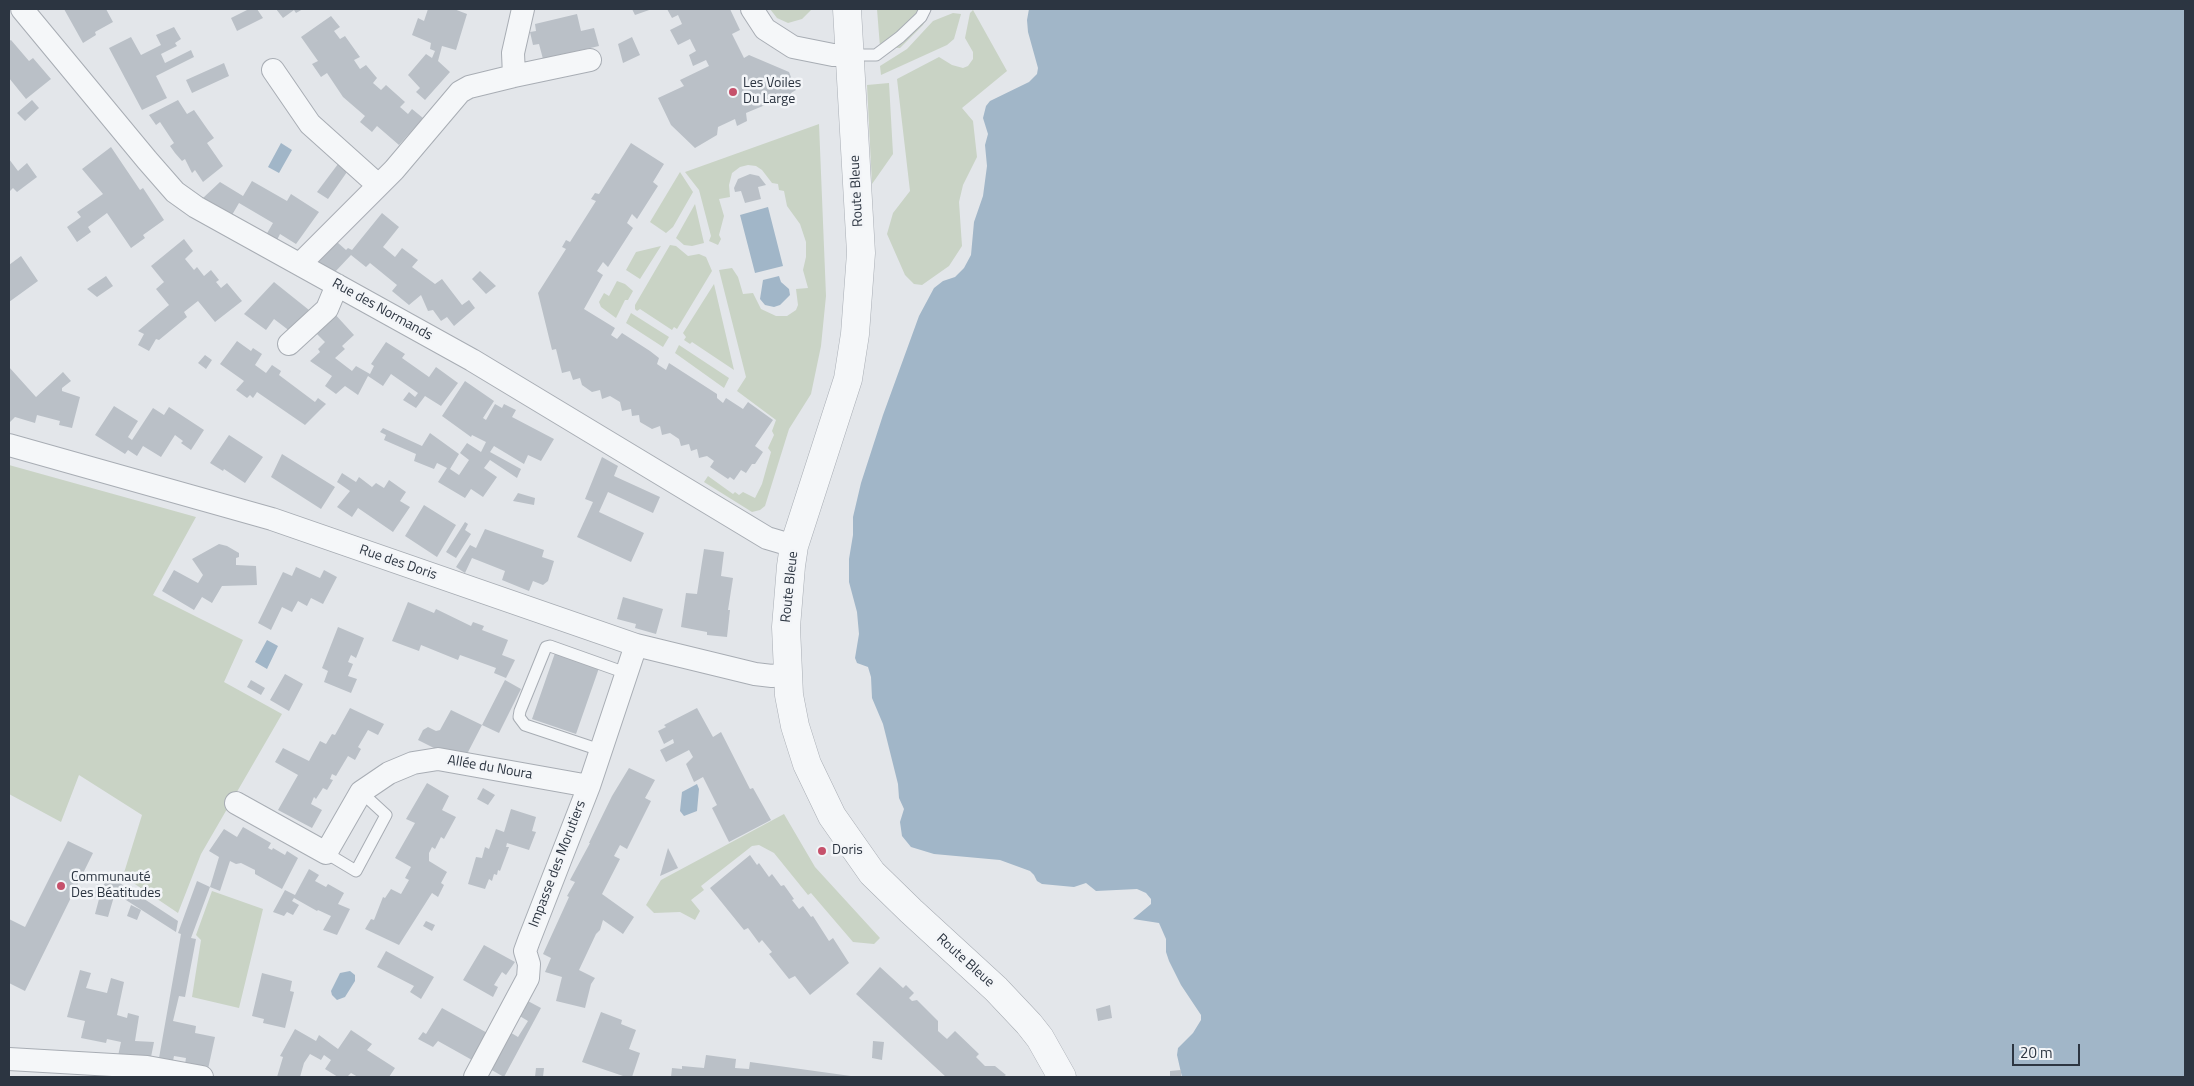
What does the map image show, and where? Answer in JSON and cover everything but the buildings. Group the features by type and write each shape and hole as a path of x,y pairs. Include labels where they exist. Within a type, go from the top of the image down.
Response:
{"street":[{"name":"Rue des Normands","path":"22,9 175,192 196,207 472,360 767,538 787,544"},
{"path":"514,76 513,53 523,9"},
{"path":"752,9 766,29 793,47 841,55"},
{"name":"Route Bleue","path":"831,9 841,55 861,253 855,334 848,379 787,544 788,599 780,675 779,721 794,775 840,857 861,884 900,925 997,1013 1024,1046 1042,1077"},
{"name":"Route Bleue","path":"841,55 847,9"},
{"path":"300,264 394,170 451,99 460,92 469,87 590,60"},
{"path":"273,70 310,124 378,185"},
{"path":"289,344 327,309 337,285"},
{"name":"Rue des Doris","path":"9,445 272,519 636,645 755,674 780,675"},
{"name":"Impasse des Morutiers","path":"475,1077 528,978 530,964 525,951 589,786 636,645"},
{"name":"Route Bleue","path":"780,675 807,764 832,816 848,840 872,873 911,912 996,989 1030,1024 1062,1077"},
{"name":"Allée du Noura","path":"326,853 361,792 389,772 413,763 438,759 589,786"},
{"path":"236,803 326,853"},
{"path":"9,1059 147,1067 202,1077"}],"lane":[{"path":"841,55 876,55 900,37 921,17 925,9"},
{"path":"600,750 525,725 519,717 520,711 546,647 550,646 626,672"},
{"path":"326,853 356,871 386,815 361,792"}],"green space":[{"path":"770,9 812,9 802,19 788,23 777,18"},
{"path":"877,9 931,9 923,25 900,48 880,47"},
{"path":"973,10 1007,71 962,108 973,121 977,157 963,185 959,202 962,246 949,266 922,285 914,284 905,275 887,234 893,213 910,191 897,79 939,57 952,65 963,68 968,66 973,59 973,52 965,38 970,13"},
{"path":"953,13 961,14 954,39 947,45 881,75 880,66 907,49 933,21"},
{"path":"889,83 893,154 872,184 867,85"},
{"path":"819,124 826,296 821,346 811,394 789,429 765,506 760,510 752,512 704,482 708,476 733,494 735,492 739,495 743,492 755,498 762,484 771,452 768,448 774,435 772,431 776,420 737,391 746,377 719,270 732,268 738,277 743,294 753,293 761,309 776,316 787,316 796,310 798,305 796,289 808,288 803,270 806,257 806,242 800,224 787,206 784,191 779,190 778,184 772,183 762,170 756,166 748,165 740,167 732,173 729,185 730,197 719,199 724,216 719,235 721,239 718,245 709,241 711,236 699,190 685,172"},
{"path":"680,172 693,192 673,227 666,233 650,222"},
{"path":"695,204 704,243 692,246 684,245 676,238"},
{"path":"670,245 676,246 688,256 699,254 706,257 712,271 677,329 674,327 672,330 640,309 637,311 635,309 635,305"},
{"path":"661,246 640,279 626,270 636,252"},
{"path":"617,281 625,284 633,291 628,300 625,300 616,318 601,307 599,302 604,293 609,296"},
{"path":"714,284 734,370 692,342 690,344 684,340 686,337 683,333"},
{"path":"631,313 669,337 663,347 626,323"},
{"path":"679,345 729,378 724,388 675,353"},
{"path":"9,465 196,517 153,595 243,640 224,682 282,714 201,854 178,913 123,876 142,815 79,775 61,822 9,794"},
{"path":"784,814 815,867 880,938 874,944 853,942 811,893 808,895 774,853 759,845 752,846 701,886 704,890 691,900 700,911 695,920 680,912 654,913 646,905 661,880"},
{"path":"212,891 263,909 239,1008 192,997 201,940 196,935"}],"water":[{"path":"1029,9 2185,9 2185,1077 1182,1077 1177,1055 1178,1048 1193,1033 1201,1020 1201,1015 1181,985 1169,961 1166,952 1166,939 1159,923 1133,919 1151,904 1151,899 1146,893 1137,889 1096,891 1086,883 1074,887 1042,884 1037,881 1030,871 1000,860 934,854 911,847 902,836 900,822 904,809 899,798 898,784 883,724 872,698 871,677 868,667 857,663 855,658 859,634 857,612 849,582 853,517 861,483 883,415 919,316 934,288 943,281 955,277 964,268 971,255 974,222 983,196 987,166 985,145 988,134 983,118 986,106 990,101 1029,82 1037,74 1038,68 1028,32 1027,20"},
{"path":"281,143 292,150 279,173 268,167"},
{"path":"768,207 783,266 755,273 740,215"},
{"path":"779,276 781,282 789,289 790,295 780,305 774,307 765,305 760,299 763,280"},
{"path":"267,640 278,646 267,669 255,662"},
{"path":"697,784 699,789 697,811 684,816 680,811 682,792"},
{"path":"350,971 355,975 355,981 345,997 337,1000 331,991 340,973"}],"place":[{"name":"Les Voiles Du Large","path":"733,92"},
{"name":"Doris","path":"822,851"},
{"name":"Communauté Des Béatitudes","path":"61,886"}]}
